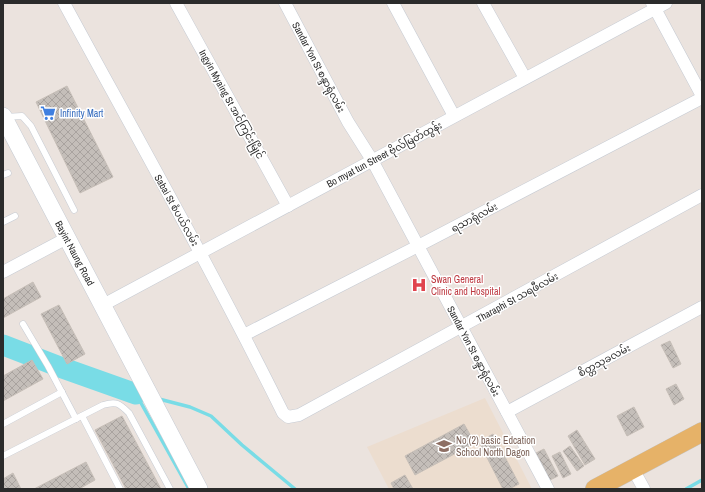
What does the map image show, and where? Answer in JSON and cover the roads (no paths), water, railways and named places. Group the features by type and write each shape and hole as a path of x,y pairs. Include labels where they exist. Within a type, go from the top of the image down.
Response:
{"main road":[{"name":"Bayint Naung Road","path":"3,116 199,489"},
{"path":"595,489 702,432"}],"street":[{"name":"Sabai St စံပယ်လမ်း","path":"64,3 244,335 283,414 288,417"},
{"name":"Ingyin Myaing St အင်ကြင်းမြိုင်","path":"176,3 288,206"},
{"name":"Sandar Yon St စန္ဒာရုံလမ်း","path":"285,3 348,122 372,160 548,489"},
{"path":"393,3 454,116"},
{"path":"483,3 525,78"},
{"name":"Bo myat tun Street ဗိုလ်မြတ်ထွန်း","path":"103,306 525,78 654,6 666,3"},
{"path":"654,6 702,97"},
{"name":"ရသာရုံလမ်း","path":"244,335 418,246 702,97"},
{"name":"Tharaphi St သရဖီလမ်း","path":"288,417 298,415 702,195"},
{"path":"3,272 67,238"},
{"name":"စိတ္တသုခလမ်း","path":"507,412 702,307"},
{"path":"633,469 644,489"}],"lane":[{"path":"3,116 22,116 31,126 74,210"},
{"path":"3,222 15,216"},
{"path":"23,324 120,489"},
{"path":"3,424 62,392"},
{"path":"3,456 103,404 112,402 123,407 129,413 170,489"}],"waterway":[{"path":"3,345 136,394"},
{"path":"136,394 189,489"},
{"path":"159,399 190,407 211,416 242,445 295,489"},
{"path":"686,489 702,480"}],"place":[{"name":"Infinity Mart","path":"48,113"},
{"name":"Swan General Clinic and Hospital","path":"419,285"},
{"name":"No (2) basic Edcation School North Dagon","path":"444,446"}]}
